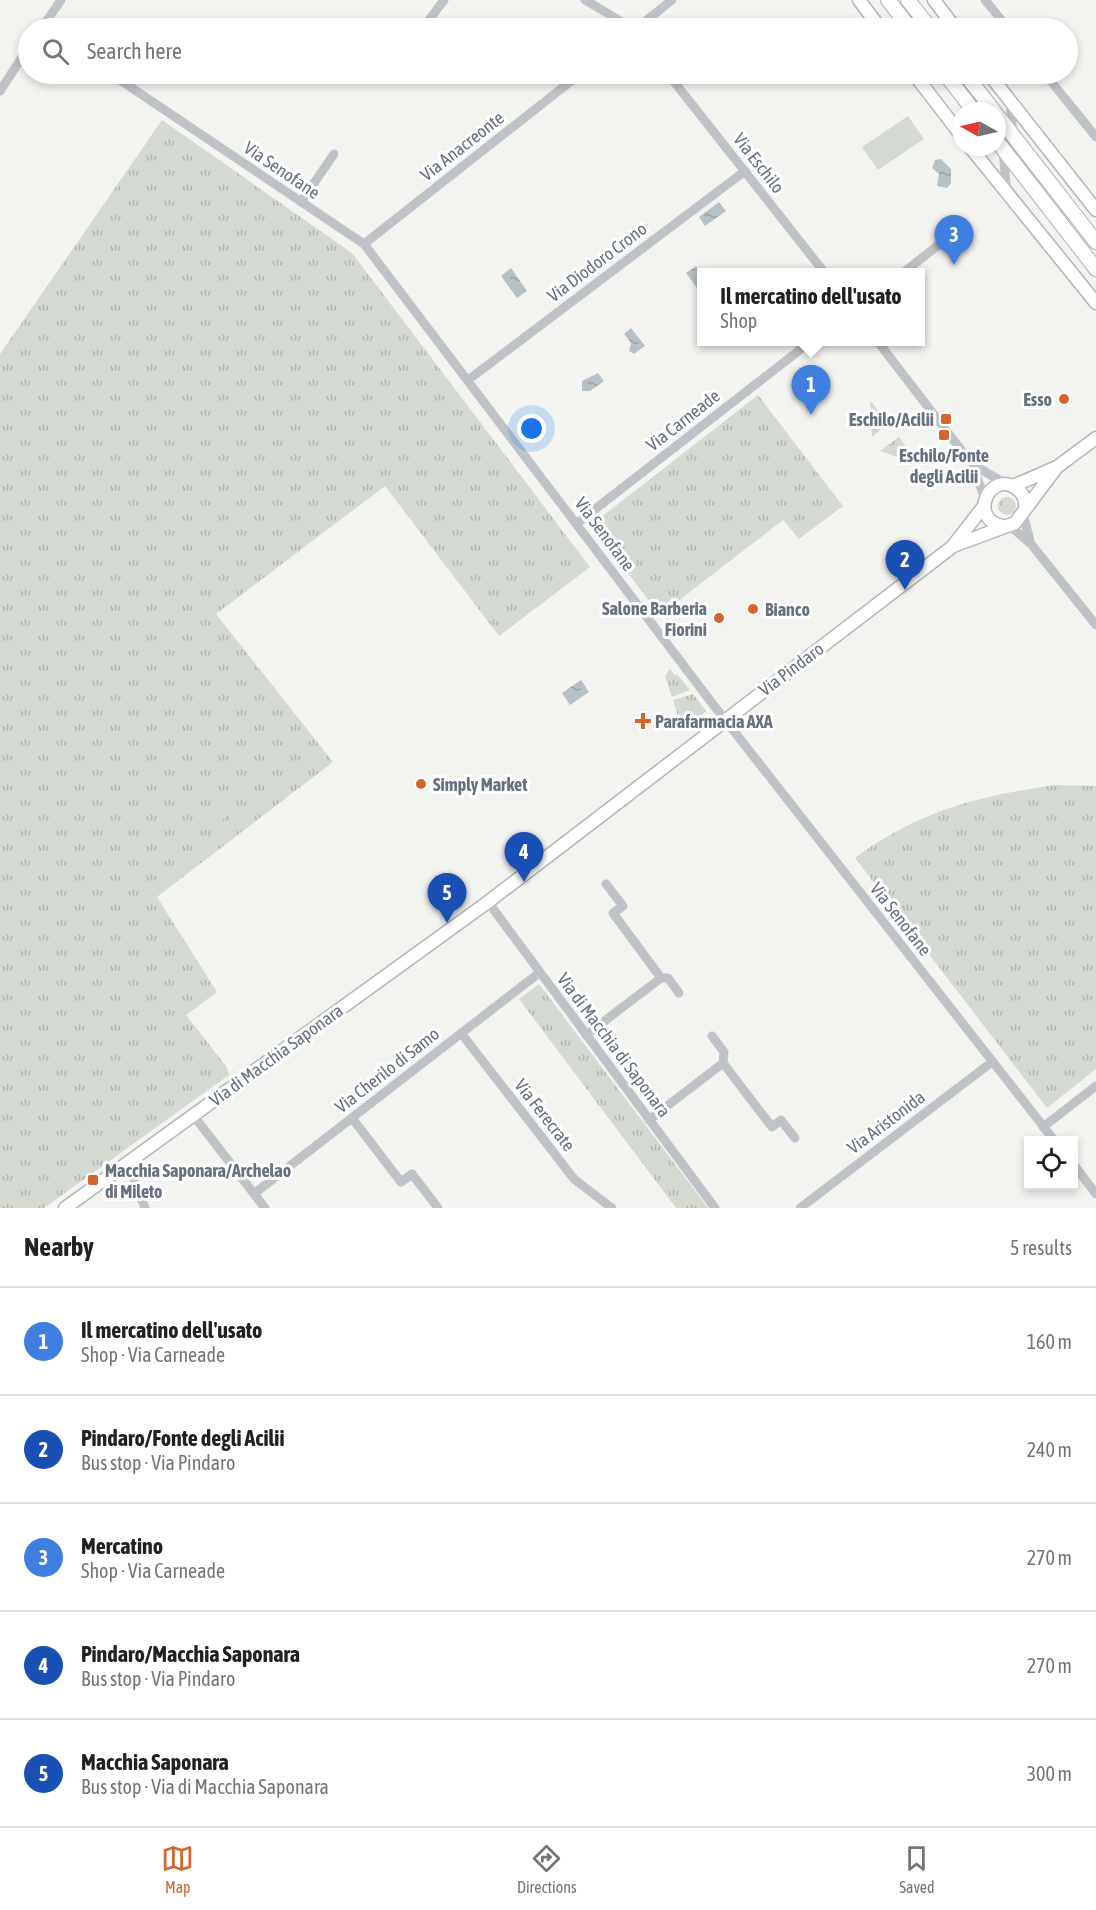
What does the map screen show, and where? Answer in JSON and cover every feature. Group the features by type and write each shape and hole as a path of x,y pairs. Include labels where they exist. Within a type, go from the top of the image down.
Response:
{"main road":[{"path":"888,0 902,18"},
{"path":"908,0 922,18"},
{"path":"953,84 967,102"},
{"path":"973,84 987,102"},
{"path":"1006,127 1096,242"},
{"path":"1006,153 1096,269"}],"street":[{"path":"49,18 61,0"},
{"path":"430,18 444,0"},
{"path":"585,0 615,18"},
{"path":"650,18 672,0"},
{"path":"859,0 872,18"},
{"path":"934,0 948,18"},
{"path":"985,0 1000,18"},
{"path":"0,91 18,63"},
{"name":"Via Senofane","path":"126,84 364,244 726,720 1050,1136"},
{"name":"Via Anacreonte","path":"364,244 567,84"},
{"name":"Via Eschilo","path":"676,84 821,268"},
{"path":"922,84 952,123"},
{"path":"996,84 1096,210"},
{"path":"1053,84 1096,137"},
{"path":"1010,102 1013,136"},
{"path":"301,202 334,154"},
{"path":"977,156 1096,303"},
{"path":"1002,156 1008,196"},
{"name":"Via Diodoro Crono","path":"468,380 745,171"},
{"path":"910,268 964,225"},
{"name":"Via Carneade","path":"576,524 805,346"},
{"path":"881,346 972,464 988,518 1006,526 1031,544 1096,625"},
{"path":"952,546 993,488 1010,485 1057,467 1096,438"},
{"path":"972,464 1022,494 1031,544"},
{"path":"952,546 1006,526 1024,511 1057,467"},
{"name":"Via Pindaro","path":"488,902 952,546"},
{"path":"606,884 623,906 614,913 662,978"},
{"name":"Via di Macchia di Saponara","path":"488,902 715,1208"},
{"name":"Via di Macchia Saponara","path":"65,1208 488,902"},
{"name":"Via Cherilo di Samo","path":"255,1193 539,973"},
{"path":"586,1035 662,978 668,978 679,993"},
{"name":"Via Ferecrate","path":"461,1034 574,1179 612,1208"},
{"path":"712,1036 724,1052 723,1063 772,1127 781,1120 795,1138"},
{"name":"Via Aristonida","path":"800,1208 992,1062"},
{"path":"649,1120 723,1063"},
{"path":"1042,1127 1096,1086"},
{"path":"193,1115 265,1208"},
{"path":"352,1118 401,1182 412,1174 438,1208"},
{"path":"127,1162 145,1208"},
{"path":"1078,1170 1096,1194"}],"green space":[{"path":"908,116 924,139 878,170 862,147"},
{"path":"162,120 352,253 590,567 499,636 385,486 216,614 333,762 157,897 217,992 186,1015 226,1066 229,1075 44,1208 0,1208 0,354"},
{"path":"758,395 843,506 799,539 783,520 660,615 591,525"},
{"path":"870,400 888,424 872,437"},
{"path":"899,437 920,465 880,451"},
{"path":"1003,497 1011,497 1016,502 1014,513 1003,515 998,510 998,502"},
{"path":"670,669 690,690 672,697 665,676"},
{"path":"693,694 706,711 683,732 673,700"},
{"path":"1056,785 1096,786 1096,1069 1047,1108 855,858 903,828 951,808 1001,794"},
{"path":"226,799 235,810 212,827 204,817"},
{"path":"539,984 708,1208 676,1208 519,999"}],"water":[{"path":"941,159 951,169 951,183 947,188 937,186 939,174 932,168 935,160"},
{"path":"719,202 726,211 705,226 699,217"},
{"path":"696,266 697,288 686,273"},
{"path":"511,268 527,291 517,298 501,276"},
{"path":"631,328 645,346 634,354 629,351 631,343 624,334"},
{"path":"598,373 604,381 590,391 582,391 582,381"},
{"path":"581,680 589,692 570,705 562,693"}],"place":[{"name":"Mercatino","path":"954,265"},
{"name":"Esso","path":"1064,399"},
{"name":"Il mercatino dell'usato","path":"811,415"},
{"name":"Eschilo/Acilii","path":"946,419"},
{"name":"Eschilo/Fonte degli Acilii","path":"944,435"},
{"name":"Pindaro/Fonte degli Acilii","path":"905,590"},
{"name":"Bianco","path":"753,609"},
{"name":"Salone Barberia Fiorini","path":"719,618"},
{"name":"Parafarmacia AXA","path":"643,721"},
{"name":"Simply Market","path":"421,784"},
{"name":"Pindaro/Macchia Saponara","path":"524,882"},
{"name":"Macchia Saponara","path":"447,923"},
{"name":"Macchia Saponara/Archelao di Mileto","path":"93,1180"}]}
